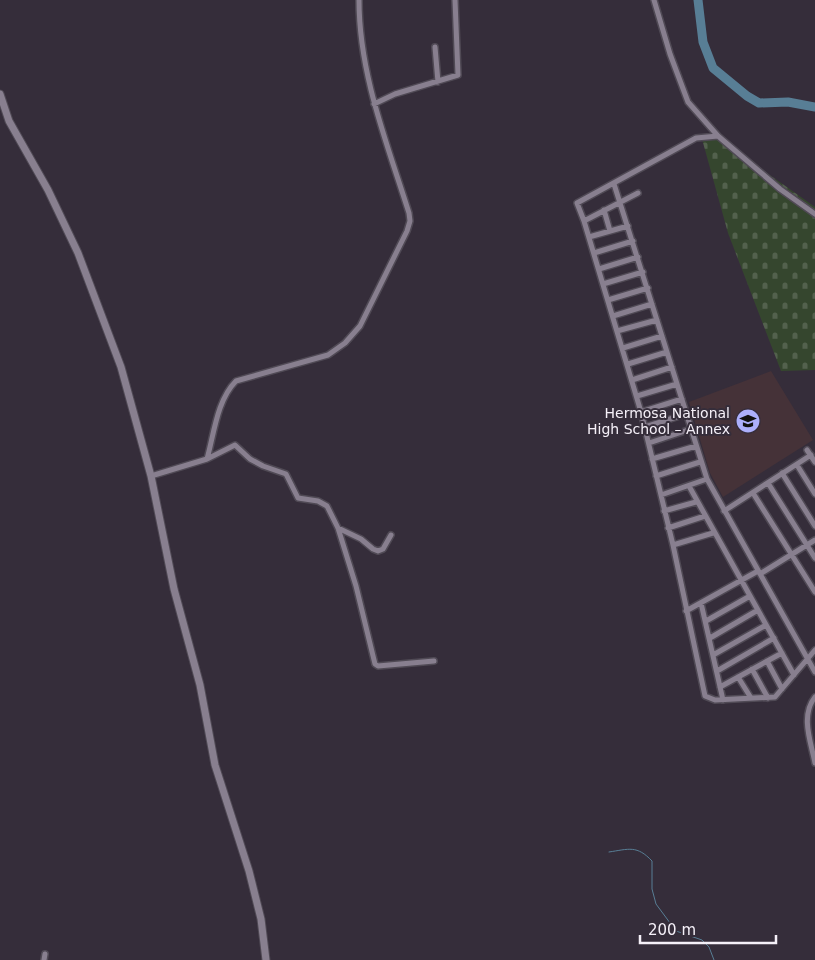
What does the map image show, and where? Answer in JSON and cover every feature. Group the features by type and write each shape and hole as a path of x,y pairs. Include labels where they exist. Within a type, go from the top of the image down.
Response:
{"street":[{"path":"207,459 219,412 229,388 236,380 328,355 344,343 360,326 407,231 410,221 409,213 374,104 362,50 359,26 359,0"},
{"path":"374,104 395,94 458,75 455,0"},
{"path":"654,0 670,54 688,102 718,136 780,189 815,214"},
{"path":"435,47 438,82"},
{"path":"0,94 9,121 48,190 78,253 121,367 151,476 174,589 200,685 216,766 249,871 261,919 266,960"},
{"path":"718,136 696,138 577,203 637,396 673,545 705,696 715,700 775,697 815,650"},
{"path":"614,184 648,288 700,462 707,479 815,672"},
{"path":"584,221 638,193"},
{"path":"604,210 610,231"},
{"path":"589,237 628,226"},
{"path":"594,253 633,241"},
{"path":"599,269 638,257"},
{"path":"603,284 643,272"},
{"path":"608,300 648,288"},
{"path":"613,316 652,304"},
{"path":"617,331 657,320"},
{"path":"623,348 662,336"},
{"path":"628,364 667,352"},
{"path":"632,380 672,367"},
{"path":"637,396 677,384"},
{"path":"641,412 682,399"},
{"path":"645,427 686,414"},
{"path":"649,443 691,430"},
{"path":"151,476 207,459 235,445 250,459 286,474 298,498 318,501 327,506 338,528 356,586 375,664 378,666 434,662"},
{"path":"652,460 696,446"},
{"path":"807,450 815,462"},
{"path":"724,511 811,455"},
{"path":"656,476 700,462"},
{"path":"797,465 815,494"},
{"path":"782,473 815,526"},
{"path":"661,495 707,479"},
{"path":"768,483 815,558"},
{"path":"689,486 696,502 794,675"},
{"path":"753,493 815,592"},
{"path":"664,511 696,502"},
{"path":"668,528 705,516"},
{"path":"338,528 361,539 378,551 383,549 391,535"},
{"path":"673,545 714,532"},
{"path":"686,611 815,540"},
{"path":"706,621 750,596"},
{"path":"701,603 723,700"},
{"path":"710,638 758,610"},
{"path":"713,655 766,625"},
{"path":"717,671 774,638"},
{"path":"720,687 782,653"},
{"path":"767,661 782,689"},
{"path":"752,669 768,698"},
{"path":"738,676 751,698"},
{"path":"815,696 809,708 806,722 815,763"}],"shaded area":[{"name":"Hermosa National High School – Annex","path":"771,371 813,440 723,497 710,473 689,402"}],"green space":[{"path":"716,137 815,207 815,370 781,371 728,233 702,139"}],"waterway":[{"path":"698,0 703,42 713,68 747,96 759,103 788,102 815,107"},
{"path":"609,852 627,849 637,850 652,861 652,889 656,904 676,931 702,940 709,947 714,960"}],"place":[{"name":"Hermosa National High School – Annex","path":"748,421"}]}
